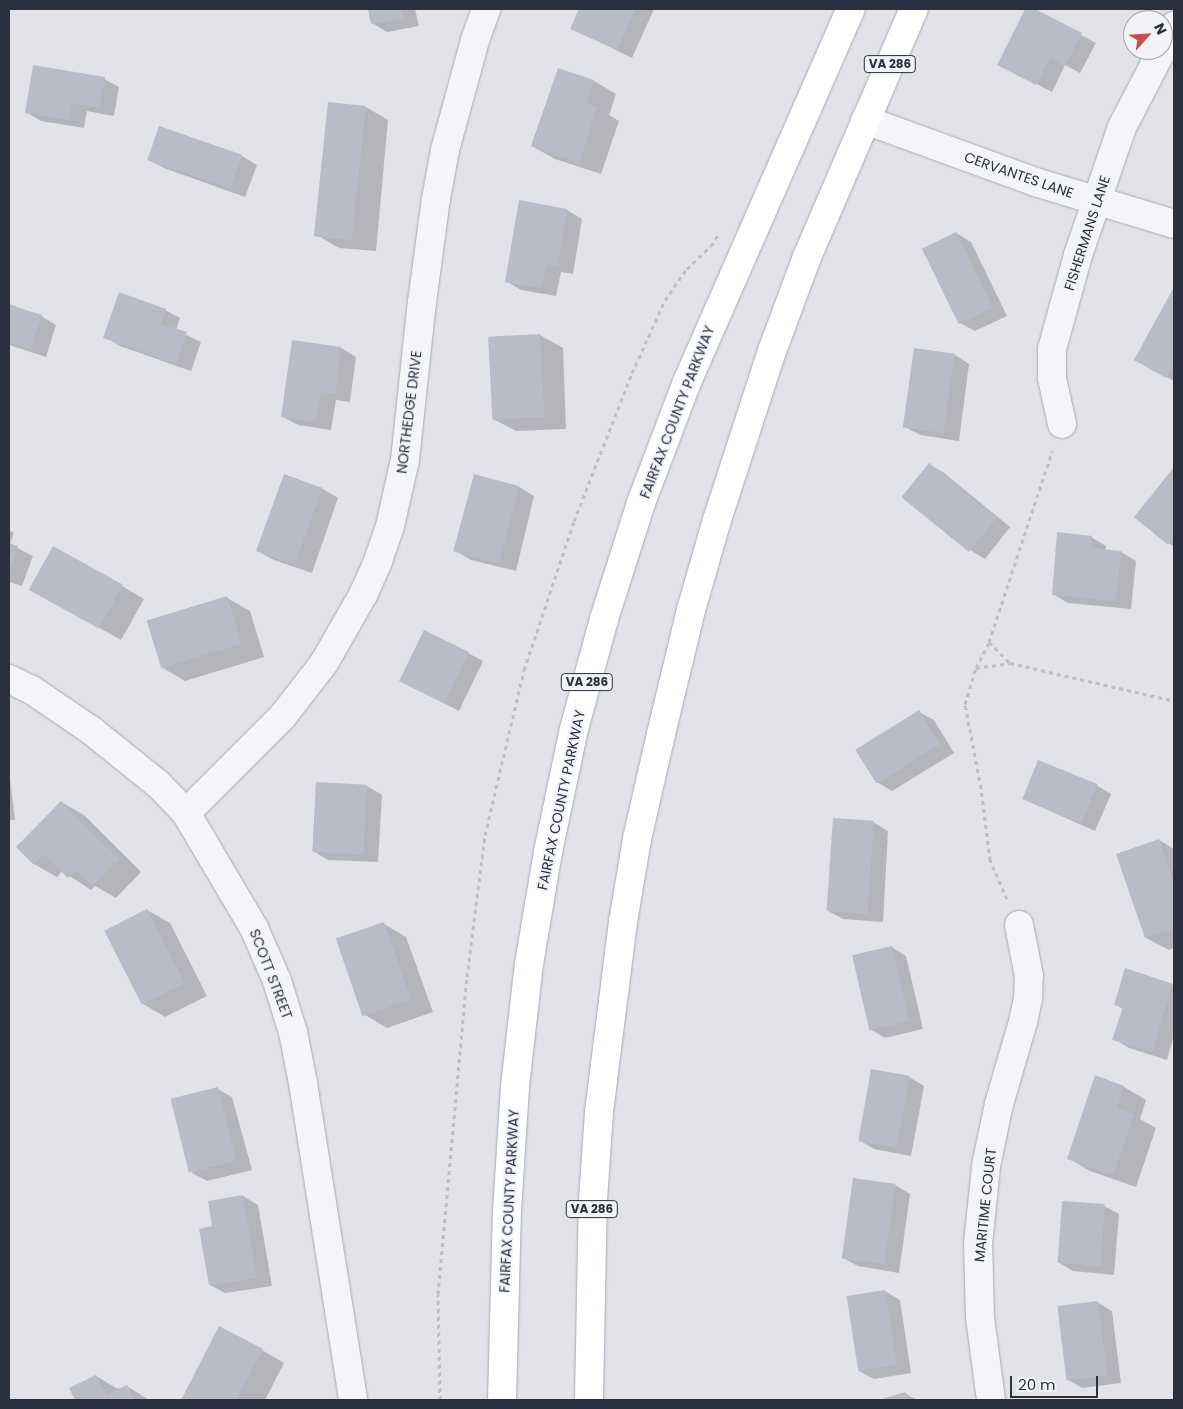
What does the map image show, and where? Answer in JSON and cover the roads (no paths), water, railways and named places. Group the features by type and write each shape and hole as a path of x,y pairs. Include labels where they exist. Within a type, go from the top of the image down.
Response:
{"highway":[{"name":"FAIRFAX COUNTY PARKWAY","path":"502,1400 506,1211 515,1086 529,964 543,880 574,729 604,620 641,504 686,382 851,9"},
{"name":"VA 286","path":"589,1400 593,1200 599,1112 609,1019 637,839 691,610 717,520 772,351 807,257 914,9"}],"street":[{"name":"NORTHEDGE DRIVE","path":"186,813 283,716 324,663 363,595 378,561 390,526 406,460 423,292 442,166 475,40 486,9"},
{"name":"FISHERMANS LANE","path":"1062,424 1052,378 1052,349 1096,200 1122,127 1156,60"},
{"name":"CERVANTES LANE","path":"865,120 1035,182 1174,224"},
{"name":"SCOTT STREET","path":"9,679 32,690 92,731 158,784 186,813 254,928 277,981 293,1032 304,1083 353,1400"},
{"name":"MARITIME COURT","path":"991,1400 980,1318 978,1244 986,1166 993,1131 1028,999 1030,976 1019,925"}]}
